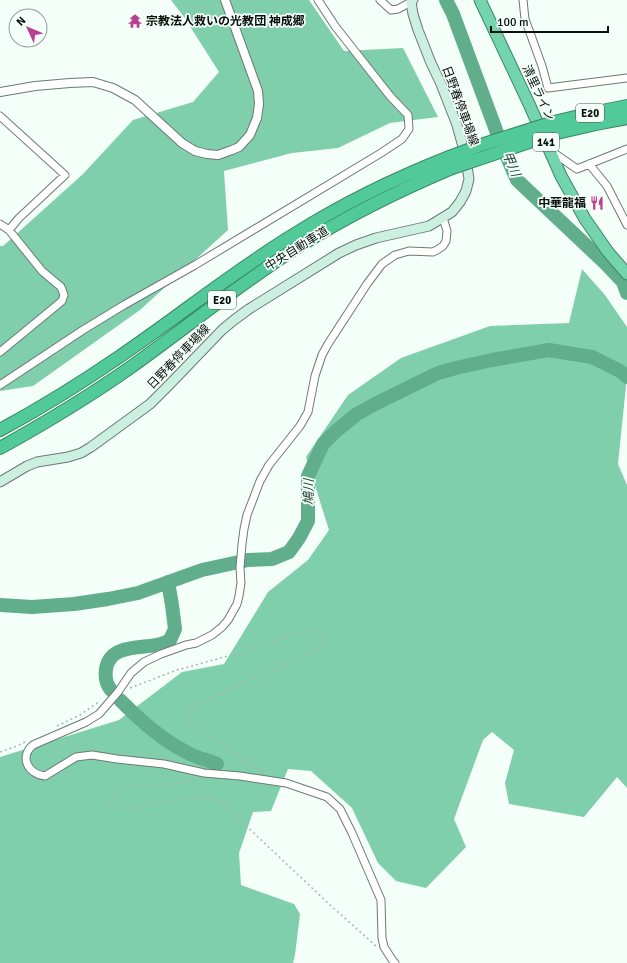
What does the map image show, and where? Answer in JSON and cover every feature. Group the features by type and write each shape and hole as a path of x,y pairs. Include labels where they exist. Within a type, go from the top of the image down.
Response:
{"highway":[{"name":"清里ライン","path":"480,0 561,176 585,219 608,252 627,274"},
{"name":"中央自動車道","path":"0,430 57,397 119,357 295,233 383,185 417,170 526,142 556,128 627,106"},
{"name":"中央自動車道","path":"556,128 596,124 627,118"},
{"name":"中央自動車道","path":"0,448 66,410 130,367 260,272 302,245 451,162"}],"main road":[{"name":"日野春停車場線","path":"0,482 27,466 37,462 68,457 81,453 91,447 150,404 222,330 249,308 339,253 376,238 429,226 452,212 466,191 469,179 465,154 442,84 431,63 412,14 412,1"}],"street":[{"path":"0,92 70,82 93,82 113,88 135,100 182,143 194,151 218,155 232,150 239,147 250,135 257,118 259,104 258,91 225,0"},
{"path":"0,385 83,330 315,194 402,139 409,129 408,115 390,96 335,26 318,0"},
{"path":"380,0 391,10 398,9 412,1"},
{"path":"523,0 525,19 542,66 548,88 627,78"},
{"path":"0,116 65,175 19,218 10,230"},
{"path":"549,149 577,169 627,149"},
{"path":"589,164 607,186 627,225"},
{"path":"395,963 384,947 382,938 381,900 340,809 327,797 286,783 240,776 204,773 164,764 92,755 76,757 45,776 31,770 26,759 28,749 33,745 86,722 99,714 118,692 131,673 144,662 161,654 196,643 222,628 237,604 241,583 240,568 242,544 247,516 260,481 269,465 300,426 308,412 315,376 322,355 367,284 382,264 395,255 409,251 433,252 443,246 446,241 447,231 443,218"},
{"path":"0,224 10,230 42,271 61,287 64,294 62,301 0,352"}],"path":[{"path":"118,692 177,670 235,654 293,634 310,632 322,638 324,642 321,648 196,704 189,710 188,721 195,729 246,760 276,782"},
{"path":"51,728 80,715 104,699"},
{"path":"0,752 31,739"},
{"path":"204,773 187,781 168,786 128,787 114,793 111,800 117,807 128,809 198,796 221,802 376,947"}],"green space":[{"path":"171,0 309,0 344,51 403,48 438,117 390,123 338,148 292,153 224,171 228,230 140,310 33,386 0,391 0,246 3,246 83,174 133,120 193,102 219,72 184,17"},
{"path":"582,269 605,295 627,327 627,376 618,464 627,485 627,788 617,777 584,817 509,804 505,783 514,750 492,732 483,740 454,819 466,847 426,888 396,881 378,863 352,808 311,771 288,769 271,811 253,812 239,853 241,885 294,904 300,914 293,963 0,963 0,757 119,720 182,672 224,664 268,592 308,560 329,530 306,457 348,395 401,358 490,326 569,323"}],"waterway":[{"name":"甲川","path":"446,0 453,14 500,141 517,180 605,263 623,282 627,293"},
{"name":"鳩川","path":"0,605 32,607 74,604 108,599 138,593 202,570 248,560 272,559 289,552 299,538 308,521 308,476 323,444 357,414 438,373 492,360 549,350 592,357 620,371 627,377"},
{"path":"111,690 107,683 106,669 109,661 114,655 120,651 161,644 170,640 175,629 168,582"},
{"path":"120,700 144,723 178,748 191,755 217,764"}],"place":[{"name":"宗教法人救いの光教団 神成郷","path":"135,21"},
{"name":"中華龍福","path":"597,203"}]}
